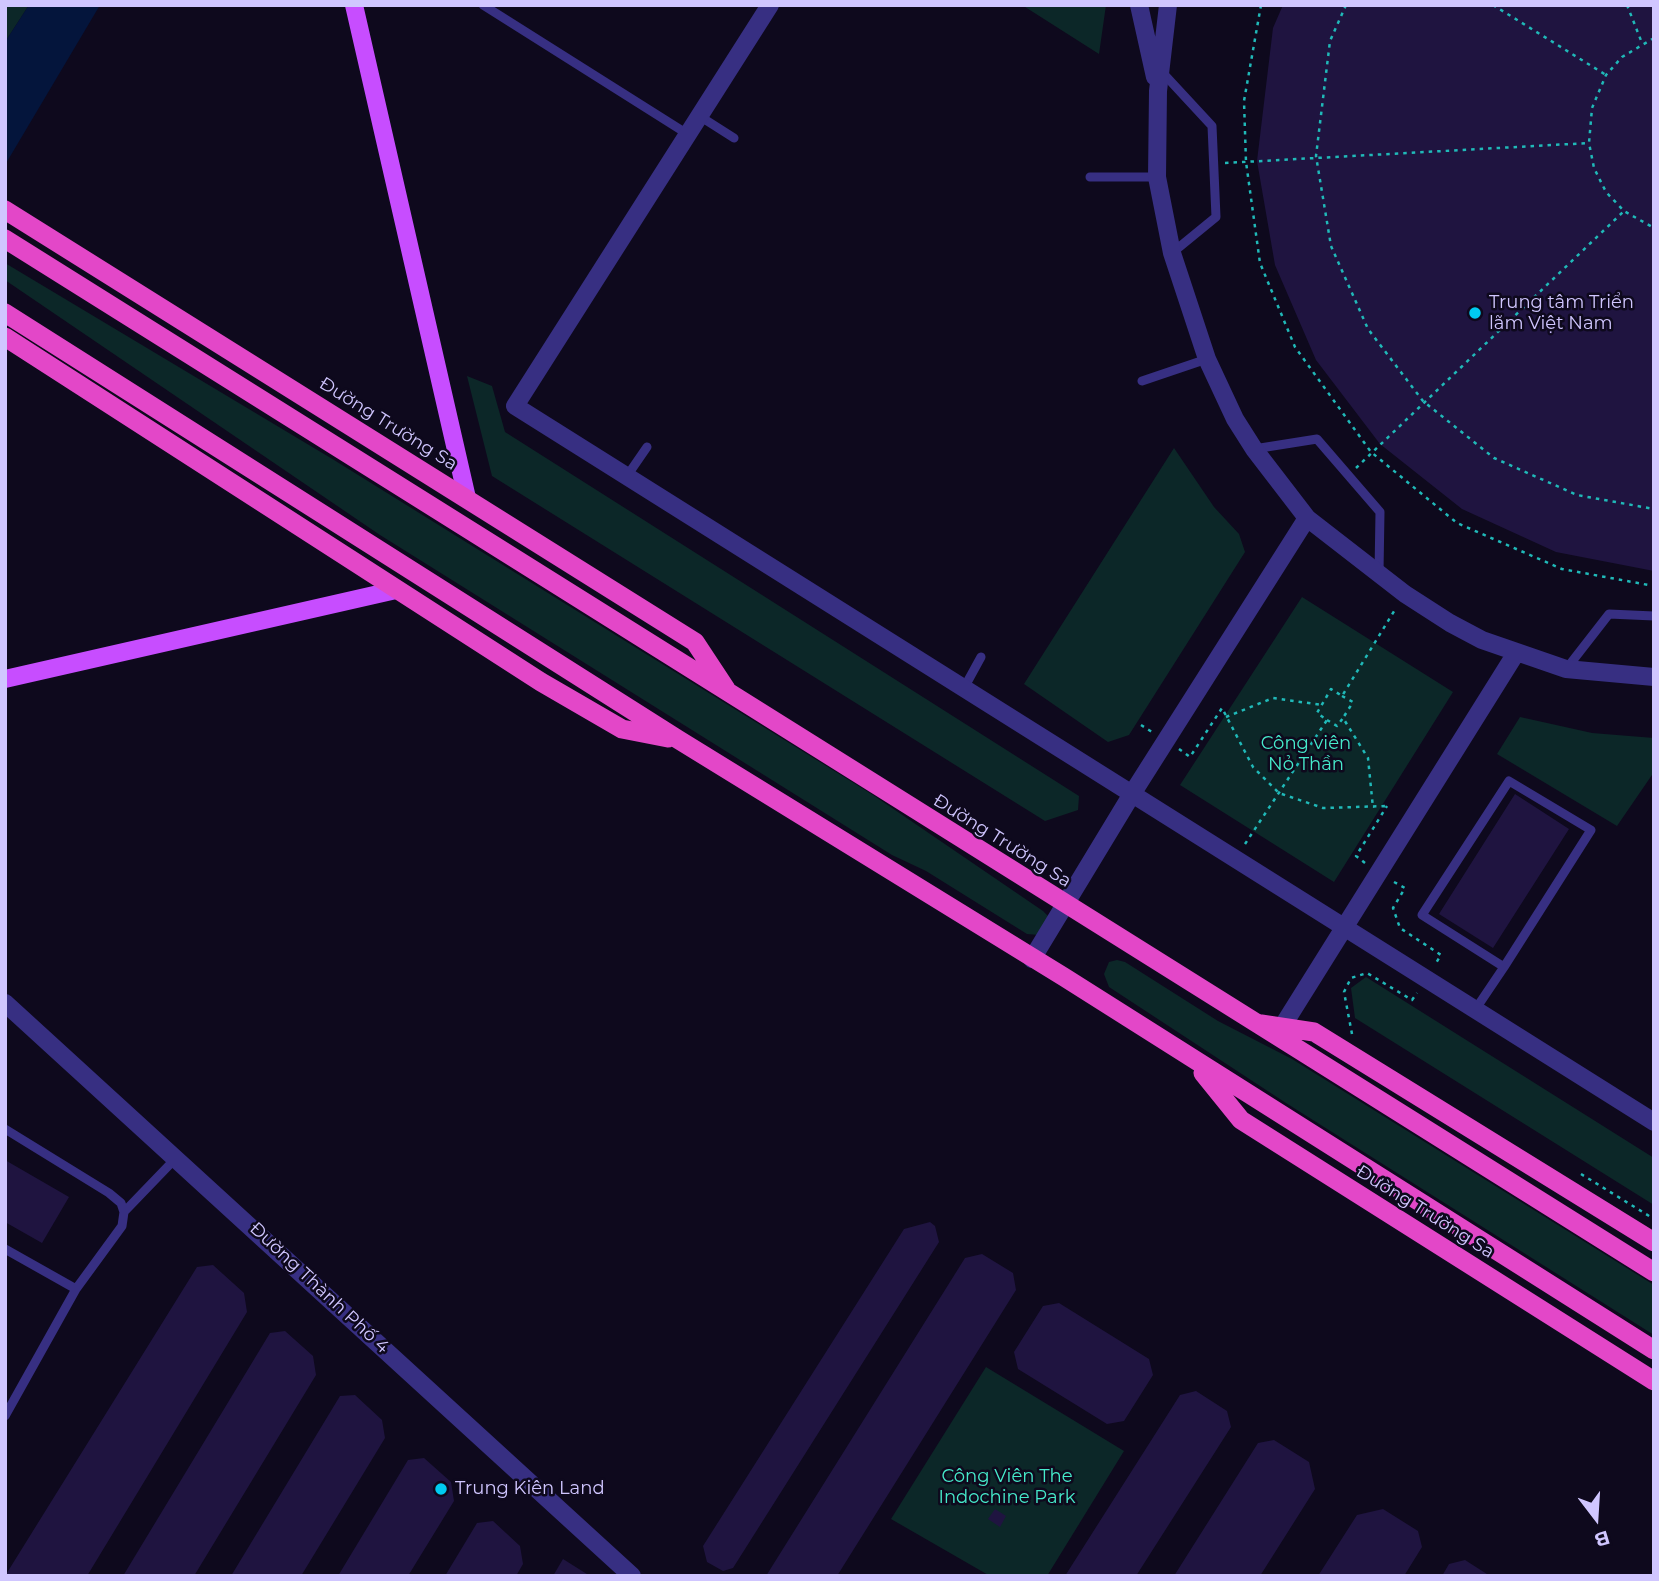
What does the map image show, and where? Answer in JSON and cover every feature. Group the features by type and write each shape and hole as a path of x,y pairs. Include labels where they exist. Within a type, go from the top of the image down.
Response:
{"highway":[{"name":"Đường Trường Sa","path":"5,210 695,642 728,693"},
{"name":"Đường Trường Sa","path":"5,239 1654,1272"},
{"name":"Đường Trường Sa","path":"5,313 680,740 1654,1350"},
{"name":"Đường Trường Sa","path":"5,337 541,682 621,729 680,740"},
{"name":"Đường Trường Sa","path":"1253,1023 1314,1032 1654,1242"},
{"name":"Đường Trường Sa","path":"1191,1059 1241,1120 1654,1381"},
{"path":"1378,1101 1392,1081"},
{"path":"1316,1168 1331,1146"}],"main road":[{"path":"354,5 467,498"},
{"path":"5,679 396,590"}],"street":[{"path":"770,5 701,117 514,405 1654,1122"},
{"path":"1139,5 1158,91"},
{"path":"1168,5 1158,91 1157,177 1172,253 1207,359 1235,419 1254,449 1307,518 1405,594 1482,640 1566,669 1654,677"},
{"path":"1032,959 1132,794 1307,518"},
{"path":"1282,1027 1517,653"},
{"name":"Đường Thành Phố 4","path":"5,1003 632,1576"}],"lane":[{"path":"483,5 689,135"},
{"path":"1161,70 1212,126 1216,217 1172,253"},
{"path":"701,117 734,138"},
{"path":"1090,177 1157,177"},
{"path":"1142,381 1207,359"},
{"path":"1254,449 1317,439 1380,512 1379,574"},
{"path":"627,476 647,447"},
{"path":"1566,669 1609,614 1654,616"},
{"path":"964,688 981,657"},
{"path":"1475,1010 1504,967 1591,830 1509,781 1422,915 1504,967"},
{"path":"5,1129 109,1193 121,1203 124,1212 122,1226 76,1289 5,1416"},
{"path":"124,1212 176,1158"},
{"path":"5,1249 76,1289"}],"path":[{"path":"1261,5 1244,101 1246,162 1260,263 1295,347 1371,452 1457,523 1562,569 1654,586"},
{"path":"1346,5 1330,41 1316,156 1331,246 1368,329 1423,401 1494,457 1577,495 1654,509"},
{"path":"1493,5 1606,75"},
{"path":"1628,5 1642,43"},
{"path":"1654,38 1622,57 1606,75 1591,108 1589,143 1594,168 1606,192 1624,211 1654,228"},
{"path":"1213,163 1589,143"},
{"path":"1348,476 1423,401 1624,211"},
{"path":"1342,696 1405,594"},
{"path":"1331,689 1353,702 1337,726 1317,713 1322,705 1331,689"},
{"path":"1226,717 1273,698 1322,705"},
{"path":"1142,725 1190,757 1222,708 1253,767 1279,793 1323,808 1387,806 1356,856 1405,888 1393,908 1399,928 1441,955 1412,1000 1367,973 1351,978 1344,992 1350,1033 1362,1040"},
{"path":"1343,718 1368,758 1373,808"},
{"path":"1236,859 1326,720"},
{"path":"1572,1169 1654,1219"}],"green space":[{"path":"5,5 29,5 5,42"},
{"path":"1022,5 1106,5 1099,54"},
{"path":"5,263 334,460 873,795 1043,911 1048,916 1039,935 1027,934 926,871 892,855 380,535 5,280"},
{"path":"467,376 492,386 505,432 1079,796 1078,810 1045,821 492,476"},
{"path":"1174,448 1214,507 1239,534 1245,552 1129,735 1108,742 1024,684"},
{"name":"Công viên Nỏ Thần","path":"1302,597 1453,692 1334,882 1180,785"},
{"path":"1520,717 1592,733 1654,738 1654,772 1617,826 1497,754"},
{"path":"1109,962 1125,962 1218,1021 1292,1059 1654,1285 1654,1335 1286,1103 1109,987 1104,974"},
{"path":"1366,977 1654,1158 1654,1205 1355,1018 1351,988"},
{"name":"Công Viên The Indochine Park","path":"986,1367 1124,1451 1047,1576 990,1576 891,1519"}],"water":[{"path":"29,5 100,5 5,165 5,42"}],"building":[{"name":"Trung tâm Triển lãm Việt Nam","path":"1283,5 1654,5 1654,571 1556,552 1462,509 1380,444 1316,360 1275,265 1257,161 1273,28"},
{"path":"1515,794 1569,829 1493,948 1439,914"},
{"path":"5,1160 69,1197 42,1243 5,1222"},
{"path":"930,1222 935,1226 939,1242 733,1568 723,1571 707,1562 703,1546 904,1229"},
{"path":"982,1254 1013,1273 1016,1290 837,1576 766,1576 965,1258"},
{"path":"213,1265 244,1293 247,1312 87,1576 5,1576 197,1267"},
{"path":"1059,1303 1149,1359 1153,1375 1124,1421 1107,1424 1018,1369 1014,1352 1043,1306"},
{"path":"285,1331 313,1356 316,1375 194,1576 123,1576 270,1333"},
{"path":"1196,1391 1227,1411 1231,1427 1136,1576 1065,1576 1180,1395"},
{"path":"355,1395 382,1420 385,1438 301,1576 231,1576 340,1396"},
{"path":"1274,1440 1309,1462 1315,1489 1260,1576 1174,1576 1258,1443"},
{"path":"424,1458 451,1482 454,1501 408,1576 338,1576 408,1460"},
{"path":"995,1509 1006,1516 1000,1527 988,1519"},
{"path":"1383,1509 1418,1531 1422,1547 1404,1576 1318,1576 1357,1515"},
{"path":"493,1521 520,1546 523,1564 516,1576 445,1576 477,1523"},
{"path":"563,1559 590,1576 553,1576"},
{"path":"1465,1560 1490,1576 1442,1576 1449,1564"}],"place":[{"name":"Trung tâm Triển lãm Việt Nam","path":"1475,313"},
{"name":"Trung Kiên Land","path":"441,1489"}]}
